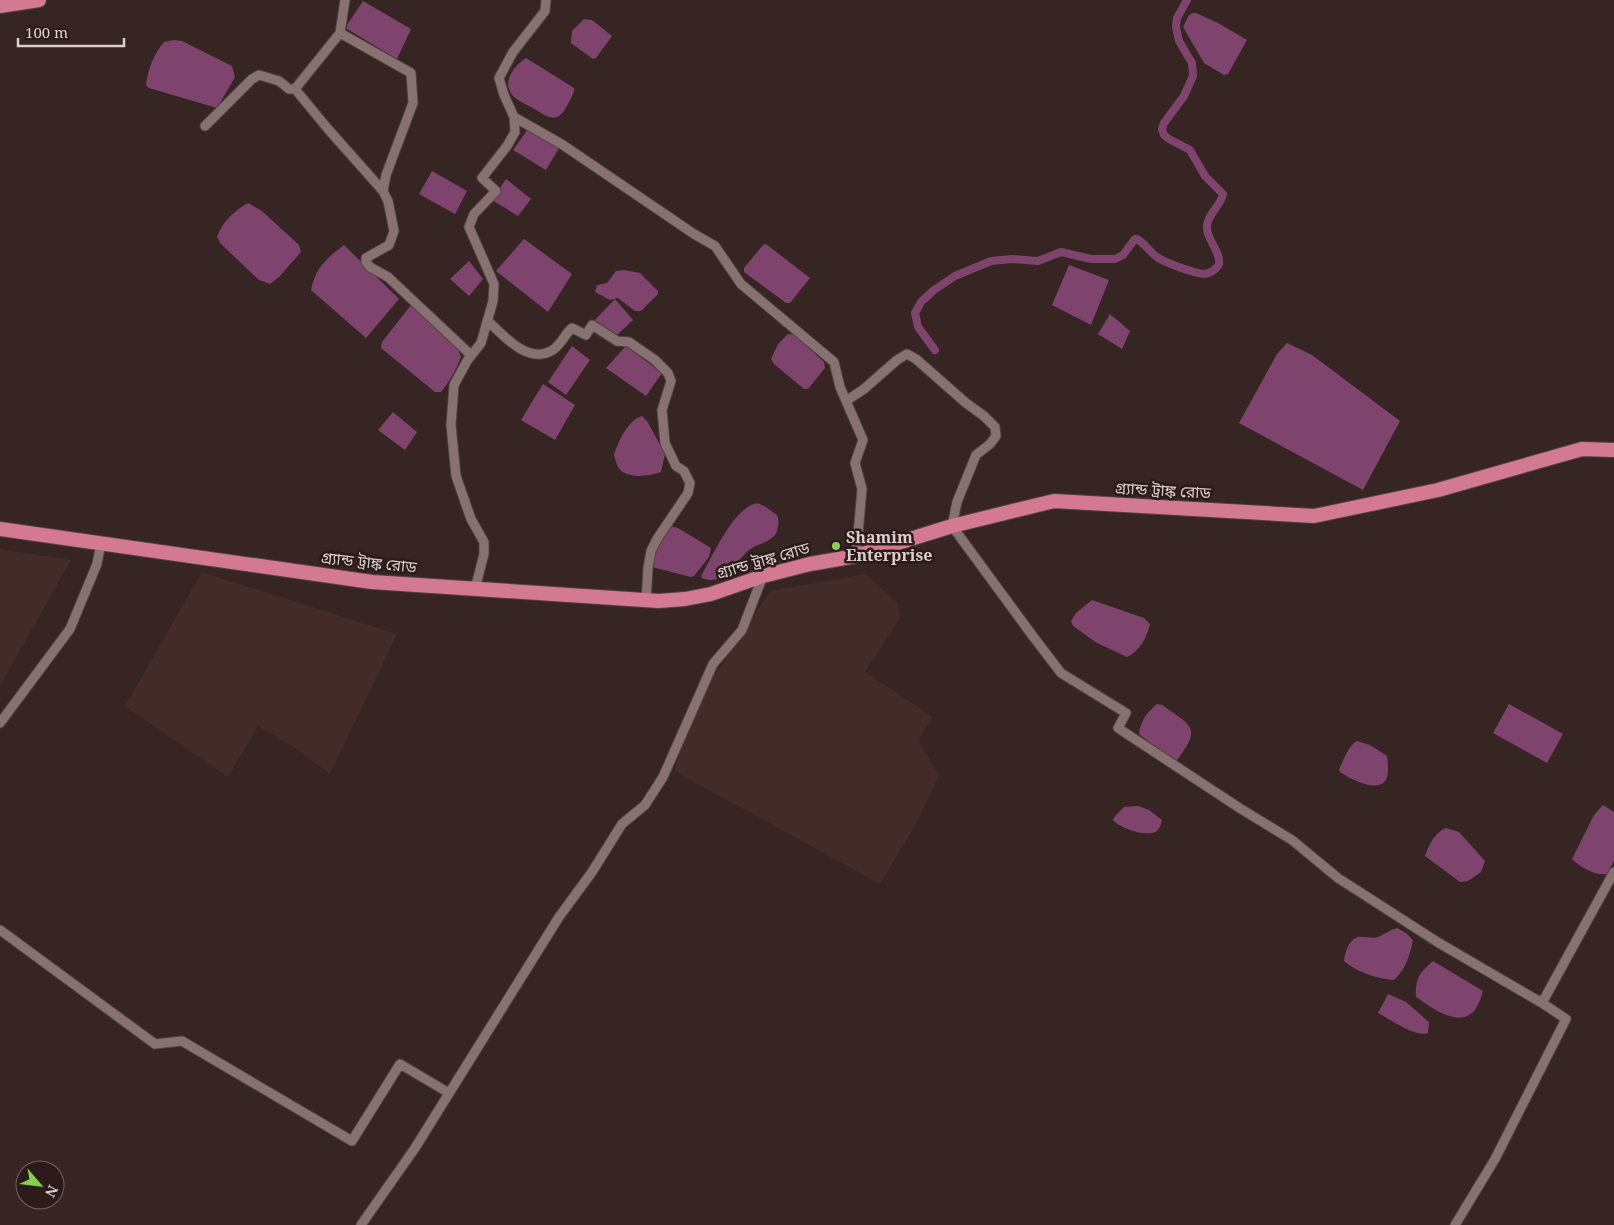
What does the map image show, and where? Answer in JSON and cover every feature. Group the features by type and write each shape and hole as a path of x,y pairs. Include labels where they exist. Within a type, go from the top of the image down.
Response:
{"highway":[{"path":"0,4 38,0"},
{"name":"গ্র্যান্ড ট্রাঙ্ক রোড","path":"0,530 372,582 646,602 685,599 711,594 763,576 810,564 856,556 952,526 1054,501 1314,516 1438,490 1582,449 1614,450"}],"street":[{"path":"295,89 340,33 345,0"},
{"path":"475,589 484,554 484,542 471,519 456,476 451,425 454,385 471,355 481,343 493,301 494,284 469,227 474,214 496,191 482,178 511,139 514,132 514,117 504,95 500,78 513,52 545,11 546,0"},
{"path":"340,33 411,73 413,103 386,175 383,191"},
{"path":"205,126 259,74 279,82 289,89 295,89"},
{"path":"295,89 383,191 388,201 394,231 389,245 366,258 366,262 373,269 388,277 471,355"},
{"path":"514,117 564,146 715,246 741,284 834,362 840,387 863,440 856,463 862,489 856,556"},
{"path":"488,321 514,345 529,353 541,355 552,351 572,328 586,335 592,325 617,341 629,342 655,360 668,373 671,381 662,410 665,443 676,466 684,471 690,483 688,493 651,551 646,602"},
{"path":"846,401 907,354 916,359 966,403 984,416 994,427 996,436 990,444 976,455 957,502 952,526 1061,672 1126,713 1118,728 1241,809 1292,840 1338,878 1439,943 1566,1019 1495,1159 1455,1225"},
{"path":"0,723 70,629 96,564 101,543"},
{"path":"361,1225 415,1148 559,917 592,872 622,824 645,805 663,777 713,664 742,630 763,576"},
{"path":"1542,1003 1614,872"},
{"path":"0,930 155,1044 182,1040 352,1141 400,1064 449,1093"}],"shaded area":[{"path":"363,1 411,29 397,59 347,29 347,25"},
{"path":"1193,13 1218,23 1247,40 1228,74 1224,75 1204,63 1183,27 1189,15"},
{"path":"584,19 592,20 612,36 596,58 593,59 571,43 572,31"},
{"path":"182,41 232,66 235,77 217,108 149,88 146,85 150,67 157,51 164,42"},
{"path":"526,58 574,88 567,106 557,117 545,115 517,100 510,91 508,85 513,70"},
{"path":"528,129 559,148 546,170 513,150"},
{"path":"432,171 467,191 455,214 419,194"},
{"path":"506,179 531,199 518,216 492,200"},
{"path":"248,203 262,211 299,245 301,252 279,277 270,284 259,280 221,244 217,237 222,226 230,217"},
{"path":"524,239 572,274 548,312 496,271"},
{"path":"766,244 810,278 790,303 786,303 744,272 744,268 763,245"},
{"path":"344,245 399,299 366,338 311,290 319,269"},
{"path":"469,261 483,279 469,296 450,279"},
{"path":"1069,265 1109,280 1091,325 1052,305"},
{"path":"624,270 640,273 658,291 658,294 641,311 635,311 618,298 610,300 595,292 597,285 607,283 616,271"},
{"path":"615,299 633,320 616,336 594,321"},
{"path":"411,305 456,344 461,357 441,392 435,392 381,348 382,342"},
{"path":"1110,314 1130,331 1122,349 1098,334"},
{"path":"788,334 795,335 824,362 825,368 808,389 804,389 774,364 771,359 778,344"},
{"path":"1287,343 1312,355 1400,421 1363,490 1239,423 1277,354"},
{"path":"572,346 590,360 566,395 548,382"},
{"path":"626,346 662,373 646,396 606,368"},
{"path":"543,384 575,405 555,440 521,420"},
{"path":"393,412 417,432 405,450 378,430"},
{"path":"642,416 647,421 665,454 661,472 644,476 626,474 618,467 614,455 628,427 637,418"},
{"path":"757,503 777,515 778,524 775,535 746,553 724,576 710,580 702,578 701,576 732,523 748,507"},
{"path":"670,526 678,528 711,548 709,557 694,576 691,577 652,567 657,543"},
{"path":"0,549 71,560 0,686"},
{"path":"202,572 397,634 330,774 292,746 258,726 228,777 125,706"},
{"path":"866,574 898,603 900,618 865,672 933,717 918,740 939,775 917,822 880,884 674,771 687,731 706,688 770,591"},
{"path":"1092,600 1144,618 1150,624 1147,634 1136,651 1127,657 1097,643 1073,626 1071,621 1076,613"},
{"path":"1157,704 1162,705 1181,718 1190,728 1189,740 1177,760 1171,759 1139,734 1145,718"},
{"path":"1509,704 1563,734 1547,763 1493,733"},
{"path":"1357,741 1370,745 1387,756 1388,772 1386,780 1381,784 1375,786 1368,785 1340,772 1339,769 1346,754"},
{"path":"1603,805 1614,812 1614,861 1607,874 1598,874 1579,865 1572,859 1594,815"},
{"path":"1138,806 1149,810 1162,820 1157,831 1141,833 1121,826 1113,820 1124,807"},
{"path":"1446,828 1459,832 1485,861 1481,872 1468,881 1460,882 1425,856 1435,836"},
{"path":"1397,928 1413,940 1407,962 1394,980 1368,974 1344,961 1348,947 1358,937 1378,937"},
{"path":"1433,961 1483,991 1473,1012 1460,1018 1452,1017 1416,997 1417,981 1424,969"},
{"path":"1388,994 1406,1002 1429,1022 1428,1033 1417,1033 1378,1013"}],"waterway":[{"path":"935,350 918,327 915,313 921,302 934,290 955,276 991,261 1012,259 1038,261 1061,252 1091,259 1115,259 1123,255 1135,239 1137,239 1154,255 1187,270 1206,274 1218,266 1218,255 1209,237 1207,223 1220,203 1223,194 1205,176 1190,150 1169,139 1164,135 1162,129 1164,123 1184,96 1193,76 1192,63 1179,41 1176,27 1177,18 1187,0"}],"place":[{"name":"Shamim Enterprise","path":"836,546"}]}
